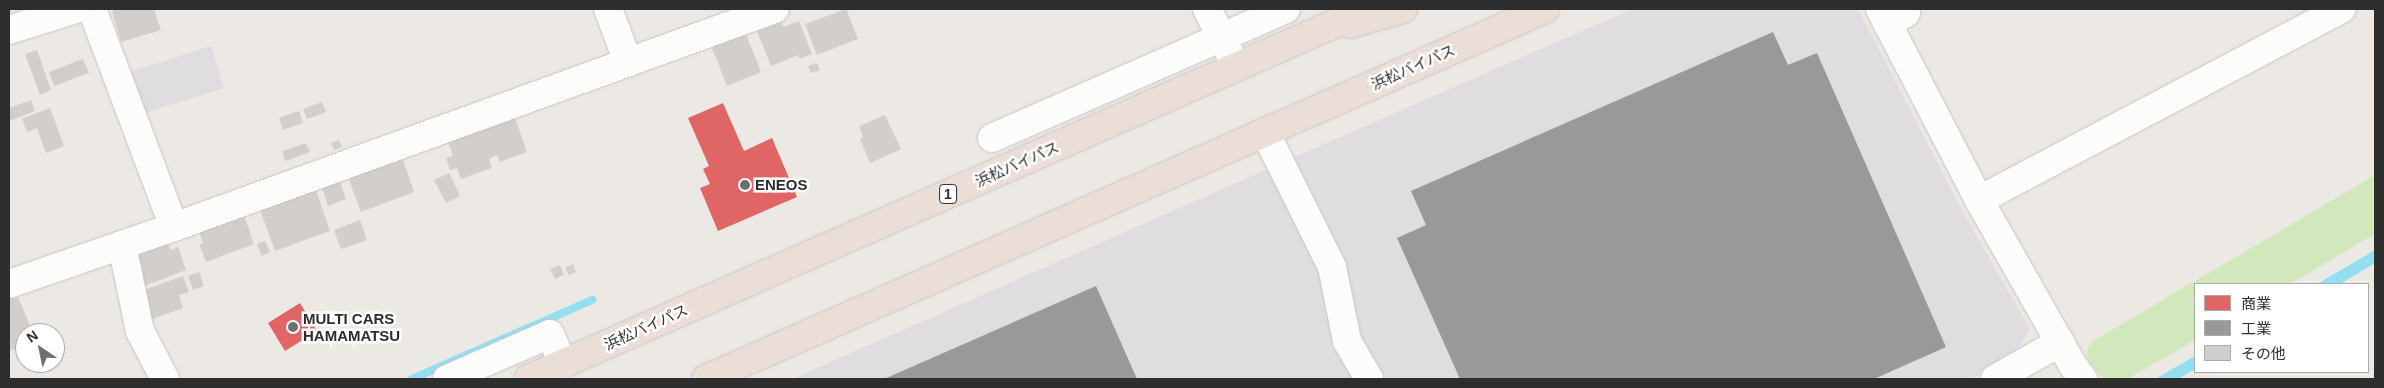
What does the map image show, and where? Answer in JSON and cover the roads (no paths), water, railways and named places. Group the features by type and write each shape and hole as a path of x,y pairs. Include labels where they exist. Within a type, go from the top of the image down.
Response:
{"highway":[{"name":"浜松バイパス","path":"528,379 1368,9"},
{"path":"1305,36 1402,9"},
{"name":"浜松バイパス","path":"706,379 1545,9"}],"street":[{"path":"9,30 76,9"},
{"path":"92,9 174,227"},
{"path":"608,9 628,62"},
{"path":"9,284 174,227 775,9"},
{"path":"1207,9 1236,67"},
{"path":"992,138 1286,9"},
{"path":"1979,200 2342,9"},
{"path":"1890,13 1979,200 2060,342 2084,379"},
{"path":"1265,132 1332,267 1347,341 1369,379"},
{"path":"122,245 137,320 151,354 165,379"},
{"path":"447,379 550,334 563,364"},
{"path":"1995,379 2060,342"},
{"path":"151,354 162,348 180,379"}],"water":[{"path":"2375,250 2375,263 2342,283 2319,283"},
{"path":"2194,357 2194,370 2178,379 2155,379"}],"waterway":[{"path":"412,379 592,300"}],"place":[{"name":"ENEOS","path":"745,185"},
{"name":"MULTI CARS HAMAMATSU","path":"293,327"}]}
